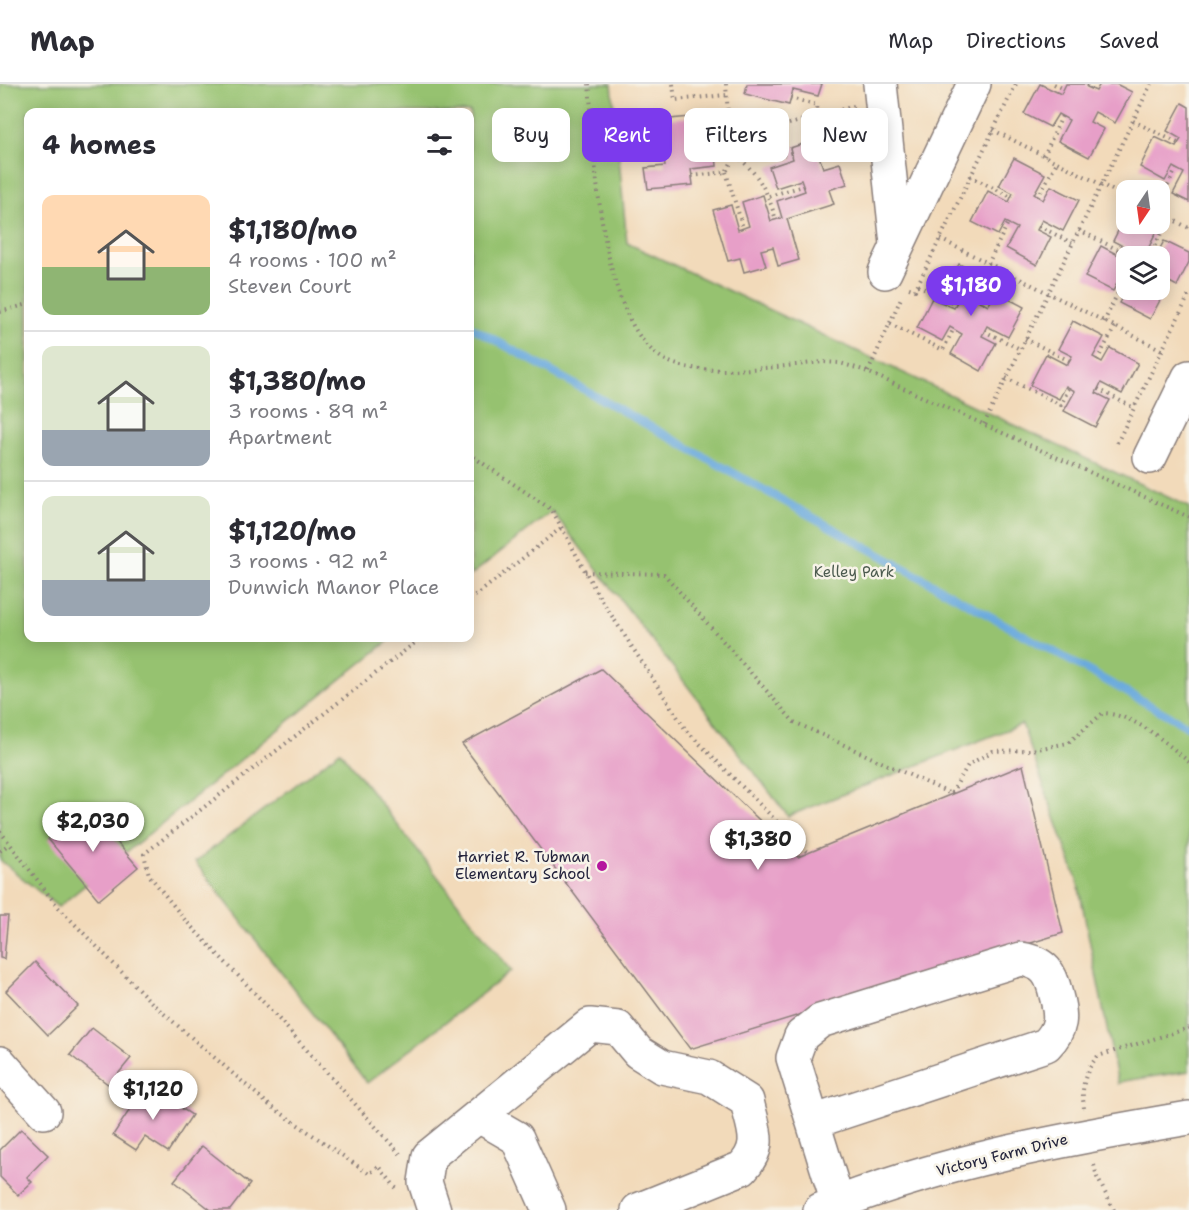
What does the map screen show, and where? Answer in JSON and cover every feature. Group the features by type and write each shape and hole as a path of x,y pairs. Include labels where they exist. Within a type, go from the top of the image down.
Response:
{"street":[{"path":"880,84 891,259 974,84"},
{"path":"1150,457 1189,377"},
{"path":"813,1122 1046,1045 1057,1034 1062,1017 1051,974 1037,962 1021,960 819,1021 801,1036 793,1058 813,1122 832,1208"},
{"path":"434,1210 425,1182 429,1156 590,1025 618,1028 638,1052 662,1067 709,1077 747,1101 757,1143 753,1157 742,1168 638,1210"},
{"path":"2,1070 44,1112"},
{"path":"479,1116 516,1138 549,1210"},
{"name":"Victory Farm Drive","path":"832,1208 942,1169 1068,1139 1189,1118"}],"path":[{"path":"589,84 602,228 610,267 640,336 659,356 674,364 709,369 840,363 868,372 1189,517"},
{"path":"673,84 675,100 726,95"},
{"path":"726,84 727,108"},
{"path":"868,372 907,286 915,290 918,285 1016,84"},
{"path":"1054,84 1064,89"},
{"path":"984,424 1151,84"},
{"path":"790,98 817,105 817,108"},
{"path":"848,108 855,106"},
{"path":"1044,156 1062,116"},
{"path":"1133,121 1178,143"},
{"path":"993,130 1116,191"},
{"path":"732,162 726,172 743,228"},
{"path":"744,162 755,172 769,196 776,220"},
{"path":"1038,197 1056,162"},
{"path":"1170,181 1176,169"},
{"path":"692,176 726,172"},
{"path":"970,177 1011,197"},
{"path":"769,196 803,186"},
{"path":"1170,218 1189,228"},
{"path":"988,264 1008,223"},
{"path":"1039,226 1072,243"},
{"path":"1079,230 1116,249"},
{"path":"940,240 1162,350"},
{"path":"983,303 1000,270"},
{"path":"918,285 956,304"},
{"path":"1117,443 1189,295"},
{"path":"1104,322 1116,297"},
{"path":"0,312 24,305"},
{"path":"890,324 943,350 953,330"},
{"path":"1097,360 1115,327"},
{"path":"984,331 1020,349"},
{"path":"1025,339 1070,361"},
{"path":"1006,378 1061,405 1069,388"},
{"path":"1098,389 1134,408"},
{"path":"474,456 552,510 585,572 686,730 808,853"},
{"path":"474,597 561,528"},
{"path":"585,572 664,574 794,722 951,794 968,765 993,751 1032,750 1068,743 1103,713 1116,714 1159,737 1189,762"},
{"path":"405,1160 268,1007 185,920 149,875 144,854 416,642"},
{"path":"0,831 57,907 154,1005 268,1104 369,1174 379,1166 399,1192"},
{"path":"0,850 9,844"},
{"path":"1085,1117 1081,1090 1088,1066 1098,1056 1189,1028"},
{"path":"1093,1158 1096,1177 1114,1210"}],"green space":[{"name":"Kelley Park","path":"0,84 612,84 614,108 582,108 582,162 619,162 627,243 1189,507 1189,1071 1124,1081 1118,1084 1078,883 1022,724 788,816 552,511 474,573 474,108 24,108 24,642 387,642 58,907 0,860"},
{"path":"340,751 511,971 367,1083 195,862"}],"building":[{"path":"747,84 822,84 818,96 793,90 789,105 745,94"},
{"path":"1040,84 1061,94 1066,84 1088,84 1087,87 1096,91 1100,84 1116,84 1132,92 1115,123 1095,112 1090,122 1104,129 1089,157 1058,141 1069,120 1058,114 1050,127 1024,114"},
{"path":"1182,103 1189,107 1189,202 1173,194 1184,173 1173,167 1166,180 1163,180 1140,167 1155,137 1176,147 1181,139 1167,131"},
{"path":"684,118 684,162 717,162 717,166 691,169 693,185 648,189 645,168 665,166 664,162 672,162 672,119"},
{"path":"801,145 801,162 821,162 823,168 840,163 847,184 829,190 834,204 787,219 799,260 778,266 773,247 761,250 766,266 744,272 740,258 728,261 713,210 731,205 738,230 749,226 742,202 763,195 771,221 782,218 777,201 805,191 801,180 776,188 769,167 793,159 790,148"},
{"path":"1014,158 1045,174 1034,194 1043,200 1051,186 1079,200 1063,231 1042,220 1037,230 1051,237 1037,265 1006,248 1017,228 1005,222 998,235 972,222 988,191 1009,202 1013,193 999,186"},
{"path":"1116,234 1156,234 1150,246 1123,246 1113,241"},
{"path":"1164,241 1189,253 1189,262 1177,286 1170,282 1170,246 1161,246"},
{"path":"1101,246 1116,254 1116,285 1113,291 1085,277"},
{"path":"959,264 990,280 979,301 988,306 996,292 1024,307 1008,337 987,326 982,336 996,343 981,371 951,354 962,334 950,327 942,341 917,328 932,298 954,308 958,299 944,292"},
{"path":"1121,300 1160,300 1150,319 1119,303"},
{"path":"1073,321 1104,337 1093,357 1102,362 1110,348 1138,363 1122,394 1101,383 1096,393 1110,400 1095,427 1064,411 1075,391 1066,386 1059,399 1030,385 1046,354 1067,365 1072,356 1058,349"},
{"path":"601,669 798,857 1023,765 1063,933 690,1049 462,744"},
{"path":"87,807 138,867 99,900 48,839"},
{"path":"0,916 8,916 4,959 0,958"},
{"path":"35,962 78,1006 48,1035 6,991"},
{"path":"92,1028 131,1058 109,1085 70,1055"},
{"path":"146,1085 192,1115 168,1152 145,1137 136,1150 113,1135"},
{"path":"21,1129 48,1155 27,1177 32,1182 18,1195 0,1177 0,1150"},
{"path":"202,1146 250,1184 230,1210 211,1210 174,1181"}],"waterway":[{"path":"474,328 1189,727"}],"place":[{"name":"Harriet R. Tubman Elementary School","path":"602,866"}]}
